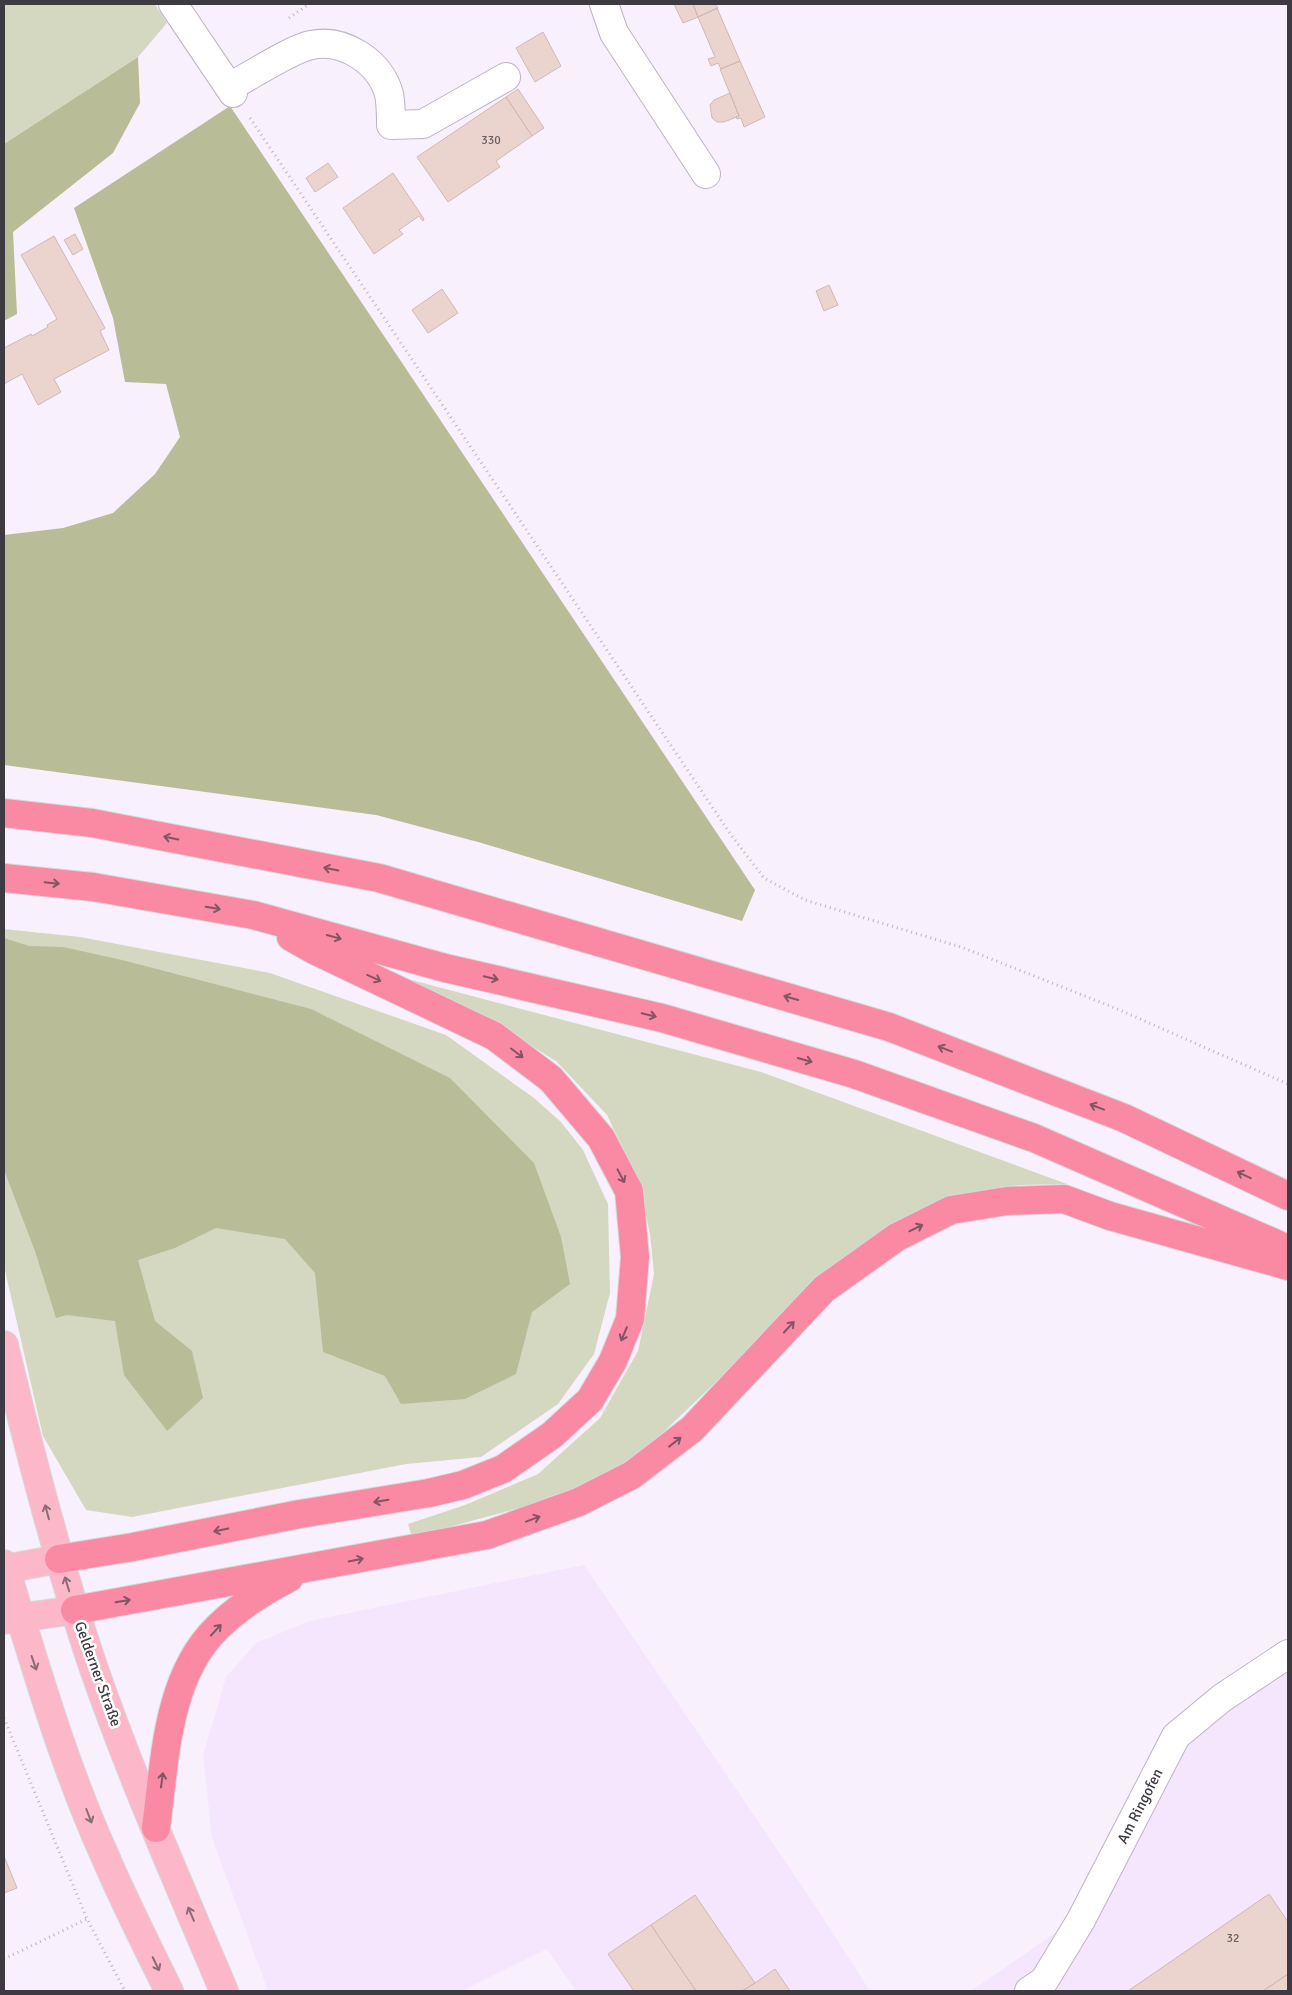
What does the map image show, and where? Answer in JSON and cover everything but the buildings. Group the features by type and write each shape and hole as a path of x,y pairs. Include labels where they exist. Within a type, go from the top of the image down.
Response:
{"highway":[{"path":"4,813 92,823 379,878 870,1022 1124,1118 1288,1196"},
{"path":"4,878 93,888 253,915 445,968 662,1018 854,1074 1034,1138 1288,1249"},
{"path":"59,1559 133,1547 300,1514 429,1493 463,1484 503,1469 552,1435 590,1400 613,1361 630,1319 636,1257 629,1191 601,1138 551,1079 494,1036 314,950 253,915"},
{"path":"75,1610 487,1535 579,1502 632,1475 692,1429 824,1290 897,1237 951,1210 1007,1201 1064,1200 1110,1216 1288,1266"},
{"path":"156,1828 169,1738 180,1687 196,1654 217,1628 266,1590 308,1569"}],"main road":[{"name":"Gelderner Straße","path":"4,1345 59,1559 95,1670 156,1828 224,1991"},
{"path":"59,1559 4,1567 11,1618 103,1853 169,1991"},
{"path":"11,1618 75,1610"}],"street":[{"path":"173,4 231,90 311,45 345,48 356,51 369,62 384,81 389,94 391,124 414,126 423,124 506,77"},
{"path":"604,4 614,33 706,174"},
{"name":"Am Ringofen","path":"1028,1991 1044,1980 1081,1920 1176,1736 1222,1698 1288,1654"}],"path":[{"path":"231,90 731,835 764,878 805,900 961,947 1115,1008 1288,1084"},
{"path":"4,1718 87,1919 125,1991"},
{"path":"4,1959 87,1919"}],"shaded area":[{"path":"584,1565 810,1898 870,1991 576,1991 547,1949 461,1991 268,1991 212,1838 203,1756 226,1677 256,1643 310,1621"},
{"path":"1288,1645 1288,1991 971,1991 1067,1925 1168,1726"}],"green space":[{"path":"4,4 155,4 167,23 138,57 4,144"},
{"path":"138,57 140,103 113,153 13,232 17,314 4,321 4,144"},
{"path":"230,106 755,890 742,921 478,842 376,815 4,765 4,535 63,528 113,513 155,474 180,437 166,384 125,382 113,318 74,208"},
{"path":"4,929 80,937 270,973 446,1035 534,1098 561,1122 583,1150 608,1204 610,1293 594,1354 558,1404 481,1457 406,1464 132,1517 86,1510 43,1436 4,1266"},
{"path":"4,938 29,946 63,947 122,960 311,1009 450,1078 534,1163 561,1237 570,1284 532,1312 516,1374 465,1399 401,1404 385,1376 323,1352 315,1273 285,1239 216,1228 175,1248 138,1260 155,1321 192,1351 203,1398 167,1431 124,1375 115,1321 67,1315 56,1318 35,1251 4,1170"},
{"path":"400,977 761,1072 1067,1184 1020,1185 957,1195 883,1230 813,1285 654,1441 586,1490 412,1537 408,1524 465,1505 538,1474 600,1418 638,1351 654,1274 650,1234 637,1178 607,1115 557,1062 486,1016"}]}
